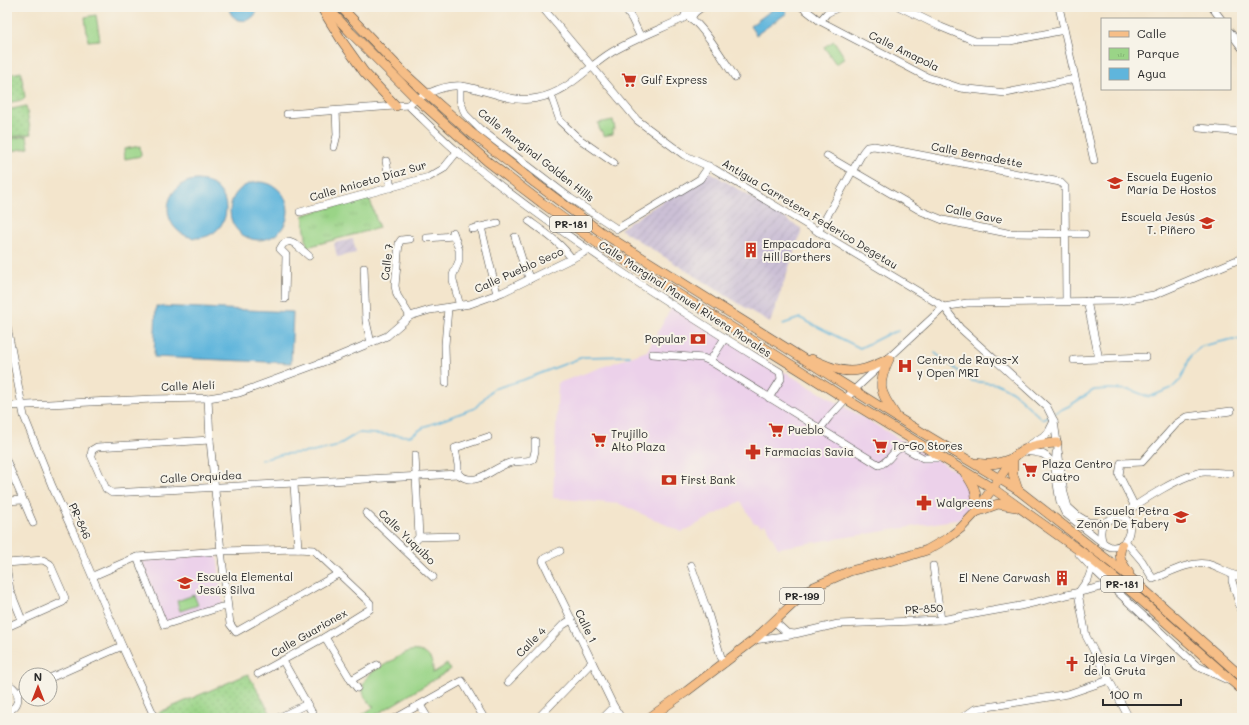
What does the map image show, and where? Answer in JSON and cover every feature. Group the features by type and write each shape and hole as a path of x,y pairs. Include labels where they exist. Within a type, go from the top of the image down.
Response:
{"main road":[{"path":"322,7 342,41 364,72 396,106"},
{"name":"PR-181","path":"328,7 351,33 416,98 487,161 542,203 600,245 846,399 992,488 1090,558 1133,593 1242,690"},
{"name":"PR-181","path":"341,7 427,94 468,131 529,179 601,232 898,418 1018,490 1132,579 1242,677"},
{"path":"792,352 835,369 847,371 867,369 889,359"},
{"path":"889,359 882,374 881,388 884,398 898,418"},
{"name":"PR-199","path":"649,718 754,640 809,589 850,571 927,550 948,538 961,528 976,512 998,478 1021,450 1034,445 1057,443"},
{"path":"970,462 991,465 1013,458 1012,475 1018,490"},
{"path":"962,469 971,481 976,492 976,512 998,504 1005,504 1021,509"},
{"path":"1123,543 1119,558 1132,579"}],"street":[{"name":"Antigua Carretera Federico Degetau","path":"542,7 637,120 684,154 709,166 944,307 960,328 1038,398 1049,410 1054,419 1064,493 1068,507 1088,522 1103,523"},
{"path":"624,7 632,19 641,38"},
{"path":"685,7 689,16 708,38 735,77"},
{"path":"287,114 408,105 416,98 446,87 460,86 516,100 537,99 551,95 570,85 592,66 612,52 689,16 700,15 702,7"},
{"name":"Calle Amapola","path":"802,7 820,21 927,77 960,88 1006,93 1075,79"},
{"path":"820,21 827,13 839,7"},
{"path":"900,7 941,28 975,41 1010,41 1064,30"},
{"path":"1059,7 1094,162"},
{"path":"1212,7 1220,18"},
{"path":"1231,33 1242,48"},
{"name":"Calle Marginal Golden Hills","path":"460,86 460,100 465,114 480,129 570,198 617,229 700,179 709,166"},
{"path":"551,95 560,121 578,138 614,163"},
{"name":"Calle Marginal Manuel Rivera Morales","path":"408,105 457,152 520,201 587,250 780,372 781,379 769,398"},
{"path":"334,147 337,135 336,111"},
{"path":"1199,128 1242,132"},
{"name":"Calle Bernadette","path":"818,232 867,147 874,146 1060,182 1064,187 1066,301"},
{"name":"Calle Aniceto Díaz Sur","path":"300,212 429,177 443,169 457,152"},
{"name":"Calle Gave","path":"827,156 921,211 943,220 1007,233 1085,234"},
{"path":"386,161 391,188"},
{"path":"529,221 550,237 572,259"},
{"path":"472,229 498,223"},
{"path":"481,228 497,294"},
{"path":"427,238 454,234 459,250 459,261 453,275 453,280 460,306"},
{"path":"515,237 524,266 530,279"},
{"name":"Calle 7","path":"410,240 401,240 399,242 395,286 397,295 410,316"},
{"path":"285,299 286,255 280,249 283,244 289,241 294,243 309,256"},
{"name":"Calle Pueblo Seco","path":"371,343 387,336 410,316 430,310 460,306 497,294 572,259 587,250"},
{"path":"820,429 829,416 854,390 944,307 967,303 1118,301 1154,295 1242,258"},
{"path":"364,268 366,321 371,343"},
{"path":"1087,301 1099,359"},
{"path":"446,383 445,345 448,308"},
{"name":"PR-846","path":"7,326 24,416 52,486 155,718"},
{"path":"710,361 725,338"},
{"name":"Calle Alelí","path":"7,406 208,398 239,393 371,343"},
{"path":"652,354 703,358 710,361 879,464 886,462 896,449 903,447 923,458 945,458"},
{"path":"1074,360 1146,357"},
{"path":"93,576 137,556 221,551 298,549 314,550 338,574 236,632 230,624 227,607 221,551 210,440 208,398"},
{"path":"1134,505 1119,476 1121,463 1142,462 1176,424 1186,417 1231,412"},
{"path":"1021,450 1048,433 1054,419"},
{"path":"458,474 458,466 454,448 488,437"},
{"name":"Calle Orquídea","path":"210,440 97,447 92,450 91,455 106,489 112,493 458,474 464,479 478,479 508,463 528,462 533,459 535,441"},
{"name":"Antigua Carretera Federico Degetau","path":"1057,443 1055,468 1060,502 1065,513 1103,543"},
{"path":"1021,450 1043,453 1051,460 1055,468"},
{"path":"407,551 419,537 415,455"},
{"path":"7,462 33,523"},
{"path":"1122,516 1134,505 1162,489 1190,476 1205,472 1230,473"},
{"path":"294,484 298,549"},
{"path":"7,500 22,500"},
{"name":"Calle Yuquibo","path":"366,513 433,577"},
{"path":"1117,516 1122,516 1128,520 1130,527 1123,543 1111,547 1103,543 1101,538 1101,529 1103,523 1117,516"},
{"path":"419,537 455,536"},
{"path":"1123,543 1142,560 1153,579 1196,564 1209,565 1232,575 1242,577"},
{"path":"1071,545 1092,568 1197,666 1232,682"},
{"name":"Calle 1","path":"560,551 545,558 543,561 614,707 621,718"},
{"path":"137,556 164,625 221,607 227,607"},
{"path":"7,562 43,560 50,564 65,598 63,602 7,627"},
{"path":"691,565 721,656 725,663"},
{"path":"934,566 941,620"},
{"path":"1092,568 1088,579 1078,593 1086,636 1128,718"},
{"path":"7,571 10,590 22,620"},
{"name":"Calle Guarionex","path":"258,674 325,637 370,609 370,603 338,574"},
{"path":"1232,575 1232,581 1242,613"},
{"name":"PR-850","path":"754,640 795,634 838,624 941,620 1020,606 1105,586 1112,587"},
{"name":"Calle 4","path":"508,682 563,625 571,620"},
{"path":"775,622 787,633 795,634"},
{"path":"325,637 357,688"},
{"path":"58,674 122,646"},
{"path":"283,661 315,718"},
{"path":"541,718 540,716 592,662"},
{"path":"351,680 377,665"},
{"path":"962,718 975,709 1068,694 1109,680"},
{"path":"396,718 462,681 484,718"},
{"path":"7,684 14,687 17,692 18,701 16,705 8,711 13,718"},
{"path":"278,718 307,704"},
{"path":"420,705 428,718"},
{"path":"604,718 614,707"}],"shaded area":[{"path":"709,171 802,229 770,323 620,229"},
{"path":"353,239 356,253 337,257 334,243"},
{"name":"Trujillo Alto Plaza","path":"672,307 964,476 972,488 973,501 968,509 960,519 778,548 765,524 761,526 753,522 741,501 682,532 620,504 553,498 558,383 647,351"},
{"name":"Escuela Elemental Jesús Silva","path":"217,554 223,604 165,623 142,561"}],"green space":[{"path":"96,15 100,40 88,41 85,17"},
{"path":"834,41 845,58 836,64 824,47"},
{"path":"21,72 25,97 22,100 7,103 7,75"},
{"path":"26,106 31,134 7,138 7,110"},
{"path":"613,120 615,129 613,129 613,134 603,136 598,123"},
{"path":"27,136 29,148 11,151 9,139"},
{"path":"140,146 141,156 125,159 124,149"},
{"path":"369,197 379,228 307,247 303,215"},
{"path":"194,595 198,605 180,611 177,601"},
{"path":"410,651 420,651 425,653 432,663 433,673 447,664 450,670 371,718 365,718 363,714 374,707 367,701 363,692 366,679 374,671 402,654"},
{"path":"248,674 272,716 268,718 158,718 158,714 160,712"}],"water":[{"path":"229,7 258,7 253,17 248,20 238,20 230,13"},
{"path":"776,7 783,7 787,13 756,35 750,26"},
{"path":"191,180 203,180 218,188 226,203 226,215 218,230 203,238 191,238 176,230 168,215 168,203 176,188"},
{"path":"253,182 265,182 280,190 288,205 288,217 280,232 265,240 253,240 238,232 230,217 230,205 238,190"},
{"path":"156,306 293,312 291,363 154,357"}],"waterway":[{"path":"783,324 800,318 860,348 888,334 898,331"},
{"path":"1054,413 1069,406 1094,390 1131,390 1149,397 1172,388 1181,379 1191,355 1202,346 1233,339 1242,340"},
{"path":"935,353 971,381 998,384 1013,392 1042,419 1048,416"},
{"path":"261,460 284,454 313,452 335,447 358,433 410,436 426,426 475,408 493,389 523,380 583,357 630,356"}],"place":[{"name":"Gulf Express","path":"629,80"},
{"name":"Escuela Eugenio María De Hostos","path":"1115,183"},
{"name":"Escuela Jesús T. Piñero","path":"1207,223"},
{"name":"Empacadora Hill Borthers","path":"751,250"},
{"name":"Popular","path":"698,339"},
{"name":"Centro de Rayos-X y Open MRI","path":"905,366"},
{"name":"Pueblo","path":"776,430"},
{"name":"Trujillo Alto Plaza","path":"599,440"},
{"name":"To-Go Stores","path":"880,446"},
{"name":"Farmacias Savia","path":"753,452"},
{"name":"Plaza Centro Cuatro","path":"1030,470"},
{"name":"First Bank","path":"669,480"},
{"name":"Walgreens","path":"924,503"},
{"name":"Escuela Petra Zenón De Fabery","path":"1181,517"},
{"name":"El Nene Carwash","path":"1062,578"},
{"name":"Escuela Elemental Jesús Silva","path":"185,583"},
{"name":"Iglesia La Virgen de la Gruta","path":"1072,664"}]}
